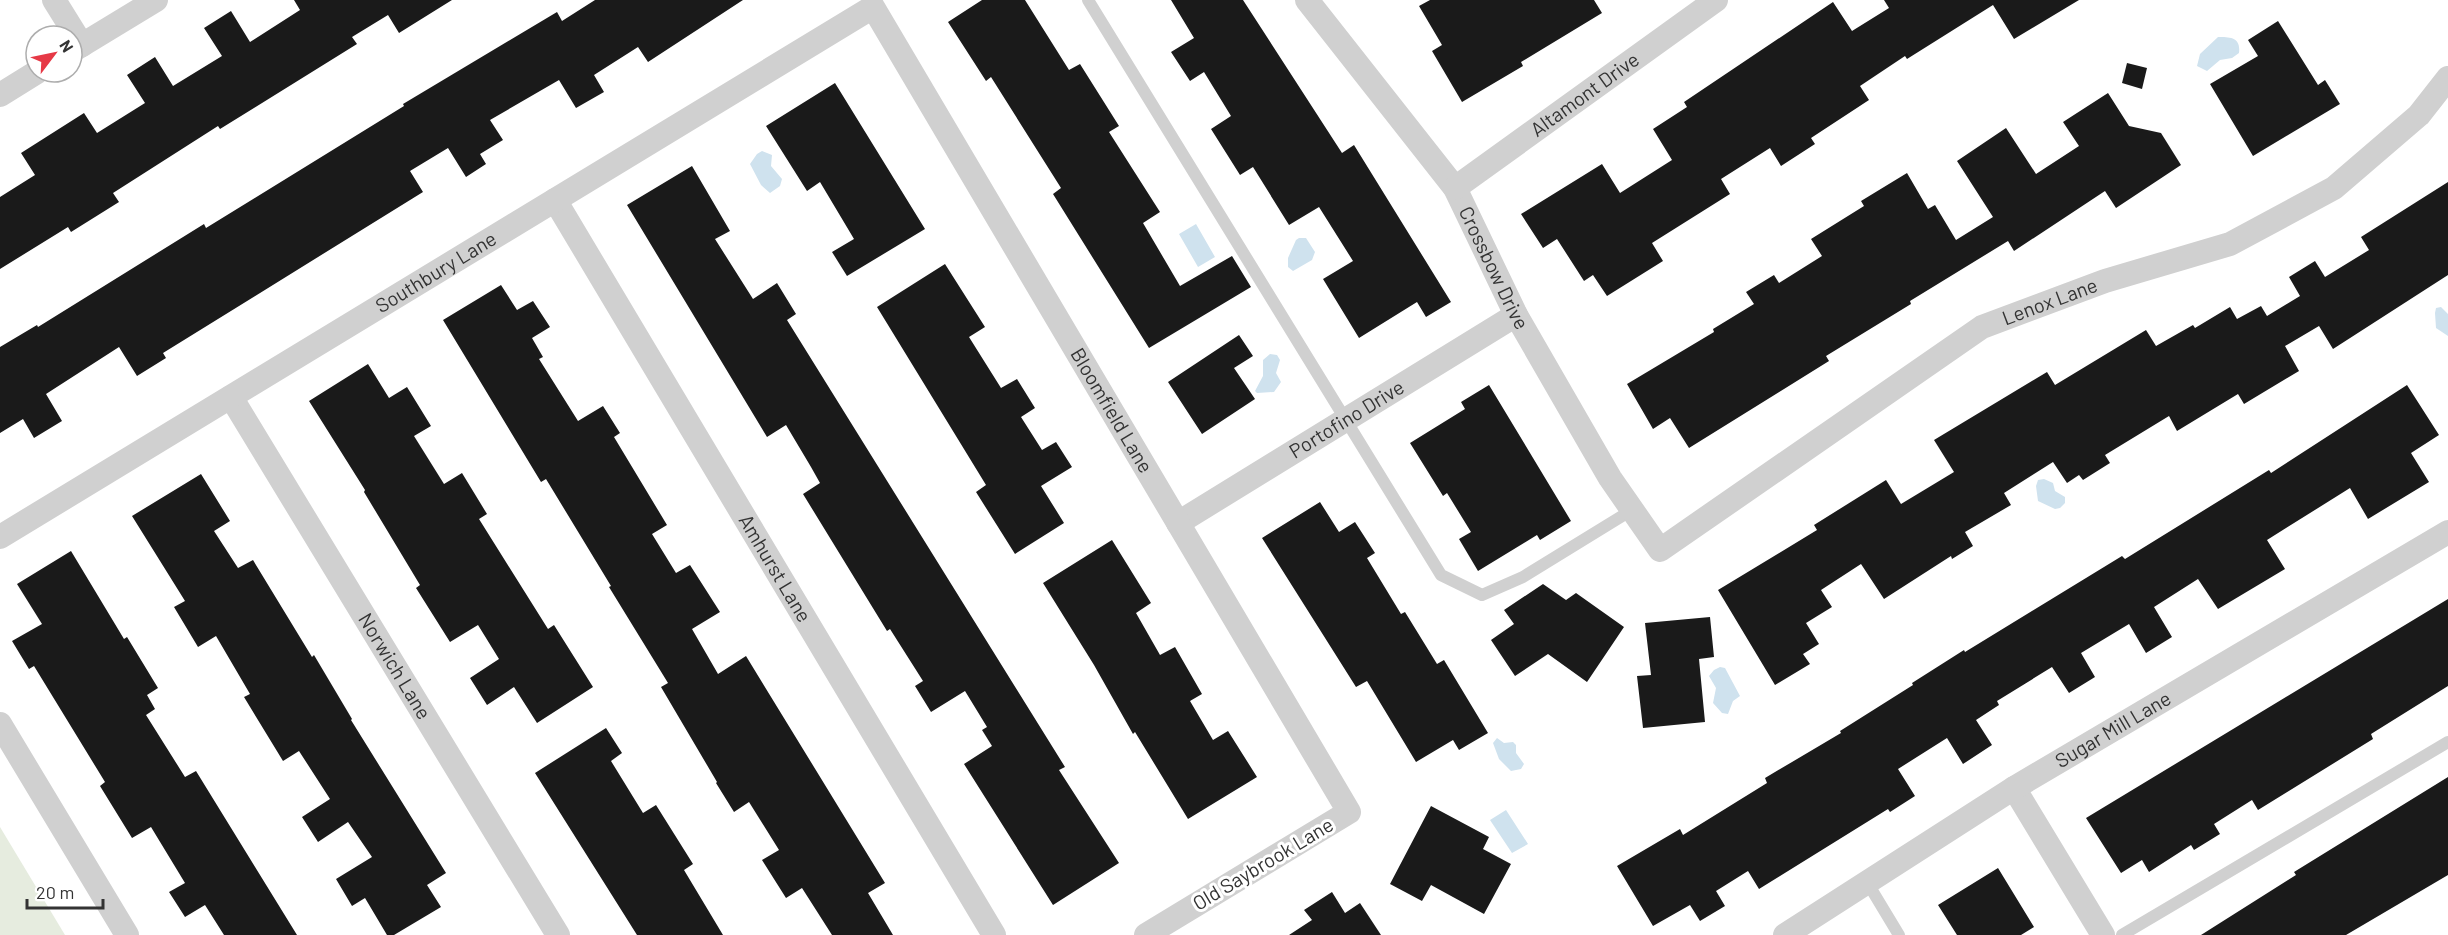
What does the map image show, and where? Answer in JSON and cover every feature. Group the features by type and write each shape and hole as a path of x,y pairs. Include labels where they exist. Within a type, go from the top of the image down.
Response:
{"street":[{"path":"54,0 66,24"},
{"path":"84,44 156,0"},
{"name":"Crossbow Drive","path":"1307,0 1455,188 1516,315 1610,478 1660,550"},
{"name":"Altamont Drive","path":"1455,188 1716,0"},
{"name":"Southbury Lane","path":"0,537 873,7"},
{"name":"Bloomfield Lane","path":"873,7 1349,812"},
{"name":"Lenox Lane","path":"1660,550 1982,327 2105,281 2230,244 2334,188 2419,115 2448,78"},
{"path":"0,94 24,80"},
{"name":"Amhurst Lane","path":"555,200 994,935"},
{"name":"Portofino Drive","path":"1178,523 1516,315"},
{"name":"Norwich Lane","path":"231,397 558,935"},
{"name":"Sugar Mill Lane","path":"1785,935 2014,788 2448,532"},
{"path":"0,724 127,935"},
{"path":"2014,788 2103,935"},
{"name":"Old Saybrook Lane","path":"1146,935 1349,812"}],"lane":[{"path":"1088,0 1441,575 1482,595 1523,577 1632,510"},
{"path":"2122,935 2448,742"},
{"path":"1867,882 1899,935"}],"shaded area":[{"path":"0,827 65,935 0,935"}],"water":[{"path":"2218,37 2234,39 2238,44 2239,53 2232,58 2220,60 2207,71 2197,66 2200,54"},
{"path":"762,151 772,155 771,166 782,179 780,186 770,193 761,185 750,164"},
{"path":"1196,224 1215,257 1198,267 1179,234"},
{"path":"1299,238 1306,238 1315,252 1312,260 1293,271 1288,267 1288,258"},
{"path":"2441,307 2448,314 2448,336 2436,328 2436,308"},
{"path":"1270,354 1277,355 1280,360 1276,373 1281,382 1274,392 1257,393 1255,391 1263,376 1263,360"},
{"path":"2044,479 2053,483 2055,491 2065,497 2065,503 2060,508 2055,509 2038,501 2036,486 2038,480"},
{"path":"1720,667 1725,668 1740,696 1733,701 1728,714 1722,713 1713,703 1716,688 1709,676"},
{"path":"1497,738 1504,743 1513,742 1516,745 1516,753 1524,764 1521,769 1511,771 1499,759 1493,743"},
{"path":"1506,810 1528,844 1512,853 1490,820"}],"building":[{"path":"294,0 452,0 399,33 388,15 352,37 357,44 220,129 218,126 113,193 119,202 71,232 68,227 0,269 0,197 35,175 21,153 84,113 97,133 145,103 127,75 155,57 173,86 222,56 204,28 231,11 250,42 300,10"},
{"path":"595,0 743,0 648,62 638,47 594,75 604,92 576,108 559,80 490,120 503,140 480,154 486,164 466,177 448,148 410,171 423,192 163,353 166,358 137,376 119,347 46,394 62,421 34,438 23,419 0,433 0,347 37,325 38,327 204,224 206,228 404,106 403,104 557,12 562,21"},
{"path":"982,0 1025,0 1069,70 1080,64 1119,126 1109,132 1160,212 1143,223 1180,286 1232,256 1251,287 1149,348 1053,194 1061,188 991,77 986,81 948,22"},
{"path":"1171,0 1243,0 1342,153 1354,145 1451,302 1426,317 1417,302 1359,338 1323,279 1353,261 1319,207 1289,225 1253,167 1240,175 1211,129 1231,116 1204,72 1190,81 1171,52 1194,38"},
{"path":"1430,0 1594,0 1602,13 1521,62 1523,66 1462,102 1432,51 1442,45 1419,6"},
{"path":"1884,0 2079,0 2014,39 1993,5 1907,59 1905,56 1860,86 1869,100 1811,138 1815,144 1781,166 1770,148 1721,179 1730,194 1652,243 1663,261 1607,296 1593,275 1584,281 1557,239 1543,248 1521,214 1602,164 1620,193 1672,160 1653,129 1687,107 1684,102 1833,2 1852,31 1889,8"},
{"path":"2278,21 2318,85 2325,80 2340,104 2253,156 2210,84 2258,56 2248,40"},
{"path":"2127,63 2147,68 2142,89 2122,83"},
{"path":"835,83 925,229 847,276 832,252 854,239 820,182 807,191 766,126"},
{"path":"2108,93 2129,126 2161,133 2181,165 2116,208 2105,191 2014,251 2008,241 1826,356 1829,361 1689,448 1670,418 1653,429 1627,384 1714,332 1713,329 1754,304 1746,292 1774,275 1779,283 1822,256 1811,239 1864,206 1861,201 1907,173 1928,209 1935,205 1956,240 1993,217 1957,161 2006,128 2036,174 2079,146 2063,122"},
{"path":"692,166 730,231 715,239 753,299 777,283 796,314 787,320 1065,767 1059,770 1119,863 1053,905 964,764 992,746 982,730 987,727 965,691 931,712 915,686 923,681 890,629 887,631 803,494 820,483 786,425 767,437 627,205"},
{"path":"2448,182 2448,275 2333,349 2319,326 2285,346 2299,371 2244,404 2238,394 2177,431 2169,416 2105,455 2110,463 2083,480 2079,475 2067,483 2053,462 2004,493 2011,505 1965,532 1973,546 1952,559 1951,556 1884,599 1861,564 1821,590 1832,607 1806,623 1819,644 1803,654 1810,664 1775,685 1718,590 1817,530 1814,525 1886,480 1901,504 1954,472 1934,440 2047,372 2055,385 2146,330 2156,346 2193,325 2195,328 2230,307 2237,319 2261,306 2267,316 2300,296 2289,277 2315,261 2325,277 2369,250 2361,237"},
{"path":"945,264 985,327 969,337 1001,388 1017,379 1035,408 1021,417 1042,450 1056,442 1072,467 1041,486 1064,523 1015,554 976,492 986,485 877,307"},
{"path":"501,285 517,310 533,301 550,327 532,338 543,357 539,359 578,421 603,406 620,433 614,437 667,525 652,534 676,573 690,565 720,612 692,629 718,674 746,656 885,883 868,893 893,935 832,935 802,888 786,898 762,860 779,850 749,802 734,812 661,687 668,683 609,587 611,586 546,479 541,482 443,320"},
{"path":"1239,335 1253,356 1234,368 1255,399 1202,434 1168,382"},
{"path":"368,364 389,398 407,387 431,426 414,436 444,484 462,473 487,514 479,519 548,629 554,625 593,687 537,723 514,687 487,705 470,678 499,659 478,625 450,642 416,588 420,585 364,492 365,490 309,401"},
{"path":"1489,385 1571,521 1540,540 1537,535 1478,571 1459,539 1471,532 1447,493 1443,496 1410,443 1465,409 1461,402"},
{"path":"2407,385 2439,435 2411,453 2429,482 2368,519 2350,488 2267,540 2285,569 2218,609 2198,579 2154,607 2172,637 2146,653 2129,624 2081,653 2095,677 2069,693 2052,667 1997,701 1999,705 1976,720 1992,745 1963,764 1947,738 1898,769 1915,796 1890,812 1888,809 1759,889 1748,871 1716,891 1725,906 1700,921 1690,905 1653,926 1617,866 1680,829 1683,835 1767,783 1765,778 1841,733 1840,731 1964,650 1965,652 2122,556 2125,559 2269,470 2271,473"},
{"path":"201,474 230,521 214,531 238,568 253,560 312,657 314,655 351,720 446,873 427,885 441,907 394,935 387,935 365,898 352,906 336,879 372,857 348,822 318,842 302,817 330,799 299,751 283,761 244,697 250,694 216,636 198,647 174,607 185,601 132,516"},
{"path":"1320,502 1339,532 1355,522 1375,553 1367,558 1401,614 1405,612 1437,664 1444,660 1488,733 1459,750 1453,740 1416,762 1367,681 1356,687 1262,538"},
{"path":"1112,540 1151,603 1136,613 1160,655 1175,647 1202,694 1190,701 1213,740 1228,731 1257,777 1188,819 1135,732 1133,734 1094,665 1043,583"},
{"path":"71,551 124,639 127,637 158,688 147,695 155,709 146,715 185,777 196,771 297,935 224,935 205,905 185,917 169,892 185,883 151,827 132,838 100,786 105,782 34,666 29,669 12,641 42,624 17,584"},
{"path":"1543,584 1566,600 1576,593 1624,627 1587,682 1548,654 1515,676 1491,640 1514,624 1504,610"},
{"path":"2448,599 2448,686 2371,734 2373,739 2258,810 2252,800 2214,824 2220,834 2194,850 2191,845 2149,872 2142,860 2121,873 2086,818"},
{"path":"1710,617 1714,657 1699,659 1705,722 1643,728 1637,676 1651,675 1645,623"},
{"path":"606,728 622,753 611,761 643,813 656,805 693,864 684,870 723,935 637,935 535,773"},
{"path":"2448,777 2448,875 2346,935 2201,935 2296,875 2294,872"},
{"path":"1431,806 1489,837 1483,849 1511,864 1484,914 1431,885 1422,901 1390,884"},
{"path":"1998,868 2034,927 2021,935 1957,935 1938,905"},
{"path":"1332,892 1345,913 1360,903 1381,935 1289,935 1312,920 1304,910"}]}
